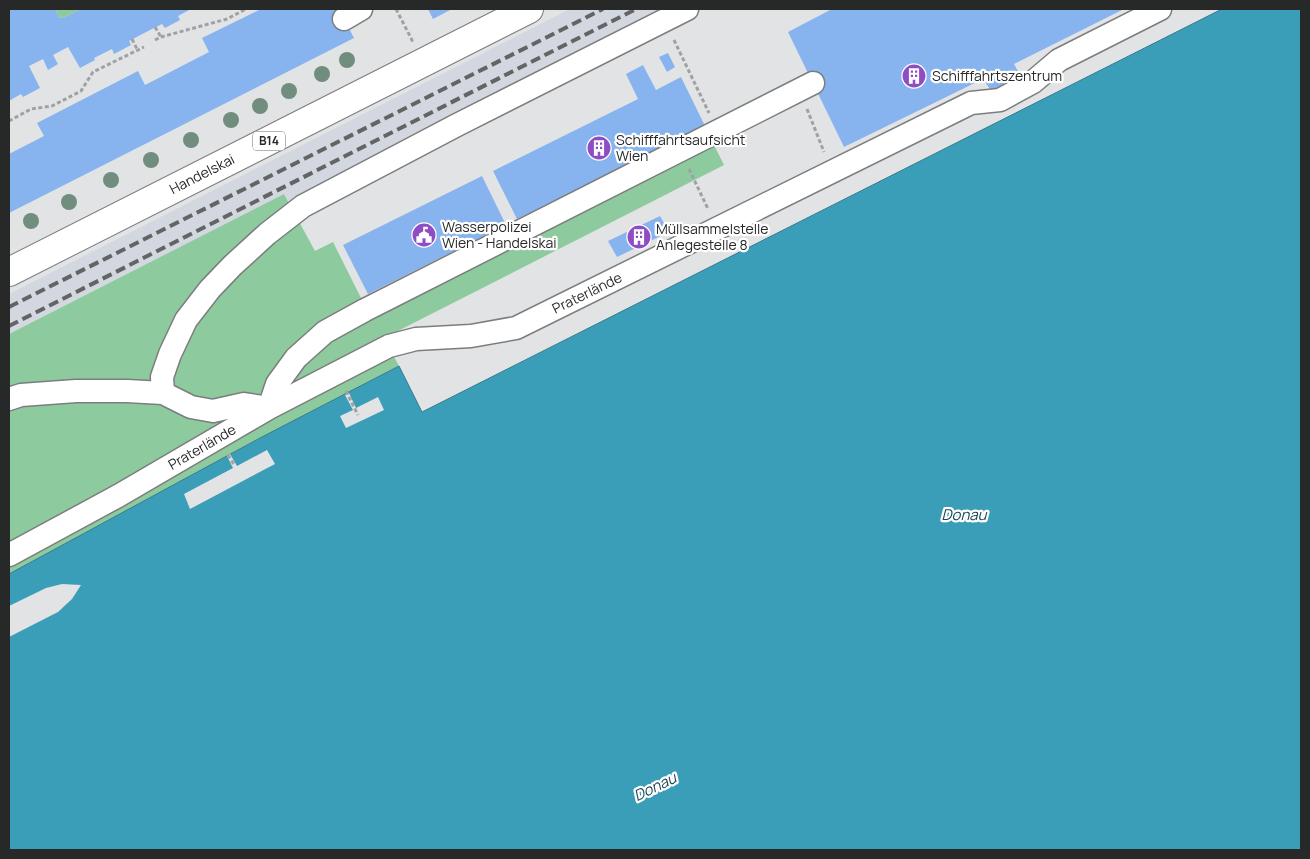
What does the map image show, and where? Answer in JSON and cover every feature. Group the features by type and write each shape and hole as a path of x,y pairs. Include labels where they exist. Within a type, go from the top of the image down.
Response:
{"main road":[{"name":"Handelskai","path":"9,272 529,9"}],"lane":[{"path":"163,393 162,377 170,354 186,320 210,289 232,266 267,234 303,206 465,120 687,9"},
{"name":"Praterlände","path":"9,554 118,496 269,408 389,346 416,338 471,336 516,328 971,103 1000,100 1033,82 1059,60 1160,9"},
{"path":"9,399 21,395 76,391 128,391 163,393 192,407 213,411 244,404 269,408 277,384 296,358 325,332 374,305 806,87"}],"path":[{"path":"155,40 227,19 246,9"},
{"path":"396,9 423,63"},
{"path":"664,20 718,132"},
{"path":"155,27 160,37"},
{"path":"132,39 138,51"},
{"path":"9,121 31,109 52,106 81,91 93,72 138,51 144,46"},
{"path":"806,87 832,172"},
{"path":"680,150 718,228"}],"shaded area":[{"path":"570,9 669,9 290,203 284,194 9,334 9,294"}],"green space":[{"path":"55,9 81,9 63,18 59,17"},
{"path":"714,145 724,165 384,338 399,366 260,438 9,574 9,334 284,194 315,251 333,242 370,316"}],"water":[{"name":"Donau","path":"1222,9 1301,9 1301,850 9,850 9,574 260,438 399,366 422,412"}],"pier":[{"path":"349,393 356,408 378,397 384,410 346,428 340,416 353,410 345,395"},
{"path":"267,450 275,464 190,509 184,494 233,468 227,456 230,454 237,466"},
{"path":"62,584 81,585 72,599 58,612 9,637 9,606 46,588"}],"building":[{"path":"9,9 55,9 59,17 63,18 81,9 191,9 178,16 180,20 165,28 162,24 129,41 131,45 114,54 112,49 80,68 68,47 53,55 58,64 48,70 43,59 29,66 40,88 23,97 21,94 9,101"},
{"path":"261,9 339,9 354,38 9,213 9,154 44,136 37,123 138,71 145,85 209,52 202,38"},
{"path":"428,9 452,9 433,19"},
{"name":"Schifffahrtszentrum","path":"832,9 1124,9 1014,64 1019,73 1016,82 998,91 990,89 983,79 844,147 788,32"},
{"path":"668,53 675,67 667,72 659,57"},
{"name":"Schifffahrtsaufsicht Wien","path":"643,65 656,90 681,77 705,126 517,219 493,171 638,99 626,74"},
{"name":"Wasserpolizei Wien - Handelskai","path":"482,176 506,225 368,294 343,245"},
{"name":"Müllsammelstelle Anlegestelle 8","path":"660,216 669,232 617,257 608,241"}],"railway":[{"path":"9,307 603,9"},
{"path":"9,326 636,9"}],"place":[{"name":"Schifffahrtszentrum","path":"914,76"},
{"name":"Schifffahrtsaufsicht Wien","path":"599,148"},
{"name":"Wasserpolizei Wien - Handelskai","path":"424,235"},
{"name":"Müllsammelstelle Anlegestelle 8","path":"639,237"}]}
